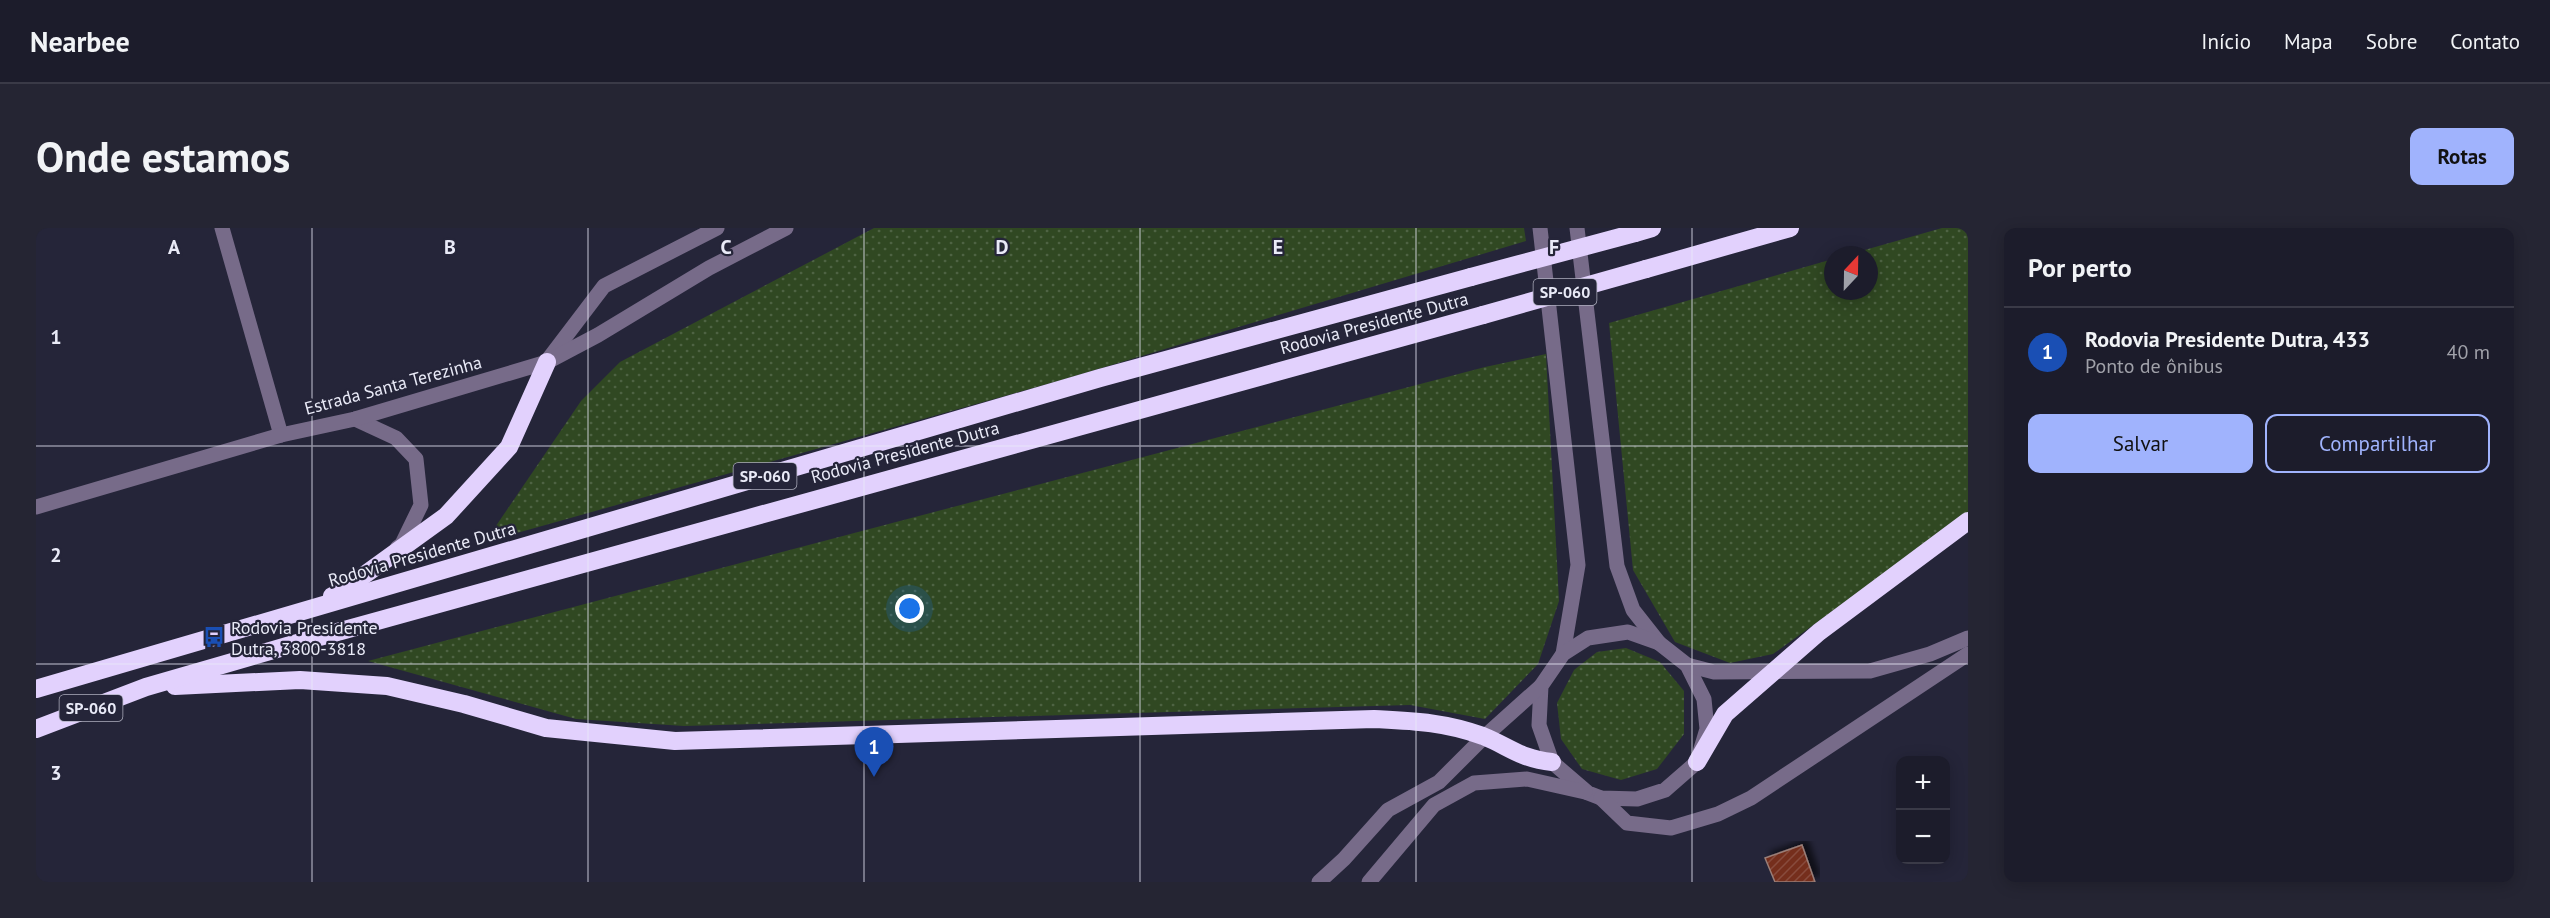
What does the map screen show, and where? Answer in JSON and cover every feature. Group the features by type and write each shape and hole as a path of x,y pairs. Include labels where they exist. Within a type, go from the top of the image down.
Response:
{"highway":[{"name":"Rodovia Presidente Dutra","path":"36,729 146,687 294,644 1790,228"},
{"name":"Rodovia Presidente Dutra","path":"36,689 1100,378 1643,230"},
{"path":"61,681 338,594 446,516 509,447 547,362"},
{"path":"1697,762 1725,714 1772,672 1819,632 1968,521"},
{"path":"146,687 300,680 387,686 464,704 546,729 675,741 1374,719 1439,723 1484,736 1531,759 1552,762"}],"street":[{"path":"222,228 281,435"},
{"path":"547,362 604,286 717,228"},
{"name":"Estrada Santa Terezinha","path":"36,507 281,435 355,419 547,362 598,335 709,268 786,228"},
{"path":"1319,882 1344,859 1388,810 1438,782 1484,736 1542,686 1563,654 1578,565 1540,228"},
{"path":"1577,228 1617,566 1633,610 1659,643 1687,664 1714,672 1870,671 1930,654 1968,638"},
{"path":"338,594 402,544 421,505 416,459 396,438 355,419"},
{"path":"1563,654 1588,638 1628,632 1659,643"},
{"path":"1542,686 1539,725 1552,762 1628,824 1671,828 1718,814 1751,798 1968,654"},
{"path":"1369,882 1434,805 1474,783 1527,779 1594,795 1637,798 1665,790 1697,762 1707,729 1704,699 1687,664"}],"green space":[{"path":"874,228 1524,228 1526,241 1058,381 485,542 581,401 620,362"},
{"path":"1942,228 1968,228 1968,513 1773,654 1730,663 1675,642 1633,570 1609,323 1824,262 1824,300 1878,300 1878,246"},
{"path":"1546,354 1559,601 1538,664 1485,719 1410,705 684,726 576,719 368,661 1485,367"},
{"path":"1626,648 1660,662 1684,691 1684,734 1657,769 1621,780 1582,769 1561,739 1557,703 1574,670 1597,652"}],"building":[{"path":"1802,845 1815,882 1775,882 1765,858"}],"place":[{"name":"Rodovia Presidente Dutra, 3800-3818","path":"214,637"},
{"name":"Rodovia Presidente Dutra, 433","path":"874,777"}]}
